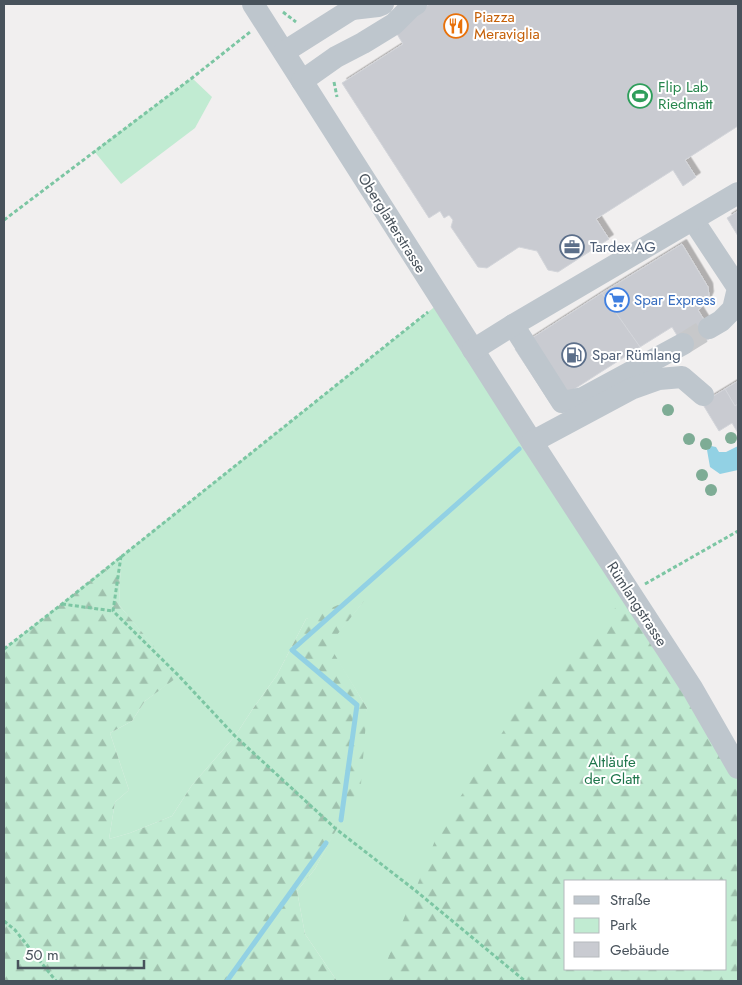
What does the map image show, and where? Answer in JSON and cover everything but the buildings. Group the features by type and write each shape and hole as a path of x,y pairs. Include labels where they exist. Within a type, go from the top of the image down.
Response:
{"street":[{"name":"Oberglatterstrasse","path":"253,4 532,442"},
{"path":"284,52 355,6 378,6 383,4"},
{"path":"363,43 372,21 394,4"},
{"path":"302,80 336,57 394,24 416,4"},
{"path":"473,350 738,193"},
{"path":"693,220 738,288 733,309 721,322 709,328"},
{"path":"513,325 562,402 584,398 682,344"},
{"path":"532,442 630,389 659,379 682,377 703,395"},
{"name":"Rümlangstrasse","path":"532,442 692,688 738,768"}],"path":[{"path":"4,220 248,34"},
{"path":"4,649 414,323"},
{"path":"630,593 738,531"},
{"path":"113,612 121,556"},
{"path":"62,604 113,612 235,736 329,822 416,890 525,981"},
{"path":"4,921 16,930 56,981"}],"green space":[{"path":"192,78 212,97 195,128 121,184 94,151"},
{"path":"442,301 738,768 738,981 337,981 305,934 297,891 315,869 336,829 367,708 328,645 363,602 306,619 277,675 235,736 192,785 172,816 130,833 109,839 115,802 129,790 110,733 132,721 145,701 178,676 119,605 121,556"},
{"path":"121,556 119,605 179,676 145,701 132,721 110,733 129,790 115,802 109,839 130,833 172,816 192,785 235,736 277,675 306,619 338,605 364,601 329,645 367,708 361,784 315,869 297,891 305,934 337,981 4,981 4,649"},
{"name":"Altläufe der Glatt","path":"630,593 738,768 738,981 379,981 440,828 519,707"}],"water":[{"path":"711,446 716,447 719,452 726,452 738,446 738,470 720,474 710,467 707,450"}],"waterway":[{"path":"341,820 357,705 292,650 519,449"},
{"path":"227,981 326,843"}],"tunnel":[{"path":"683,344 709,328"}],"place":[{"name":"Piazza Meraviglia","path":"456,26"},
{"name":"Flip Lab Riedmatt","path":"640,96"},
{"name":"Tardex AG","path":"572,247"},
{"name":"Spar Express","path":"617,300"},
{"name":"Spar Rümlang","path":"574,355"}]}
